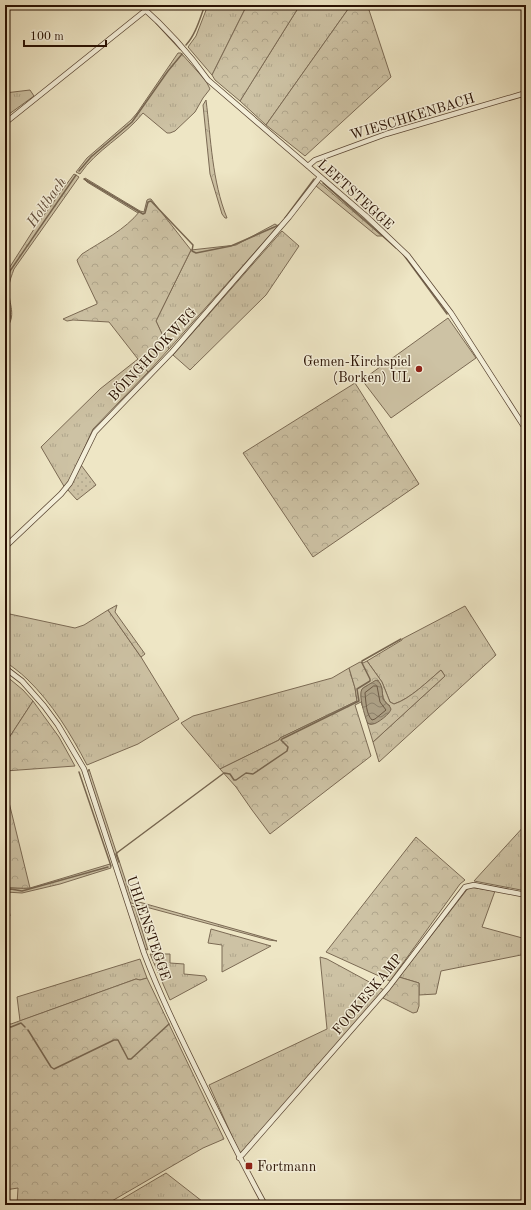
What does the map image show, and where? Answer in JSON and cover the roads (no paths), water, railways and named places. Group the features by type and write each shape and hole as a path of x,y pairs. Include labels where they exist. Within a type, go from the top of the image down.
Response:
{"street":[{"name":"LEETSTEGGE","path":"140,5 157,20 208,80 320,178 366,216 408,256 451,313 526,428"},
{"path":"5,123 146,10"},
{"name":"WIESCHKENBACH","path":"308,166 315,160 386,134 526,93"},
{"name":"BÖINGHOOKWEG","path":"5,547 61,494 70,483 95,432 172,352 289,217 320,178"},
{"name":"UHLENSTEGGE","path":"5,668 22,681 44,706 58,725 84,769 144,953 154,978 183,1043 239,1158 265,1205"},
{"name":"FOOKESKAMP","path":"239,1158 388,988 465,887 474,885 526,895"}],"water":[{"path":"376,680 381,685 383,699 391,709 389,713 375,724 369,724 367,722 361,700 361,692 363,688"}],"waterway":[{"path":"134,5 138,7"},
{"name":"Holtbach","path":"186,45 195,31 205,5"},
{"path":"156,23 180,49"},
{"name":"Holtbach","path":"79,171 91,157 132,122 168,71 182,54"},
{"name":"Holtbach","path":"5,327 10,318 7,289 10,271 76,175"},
{"path":"84,179 143,214 145,213 148,202 151,201 193,245 192,251 196,253 231,246 279,225"},
{"path":"285,218 314,179"},
{"path":"323,183 396,248"},
{"path":"403,254 447,314"},
{"path":"119,862 116,854 118,852 224,773 230,774 234,780 246,773 253,774 287,751 288,747 281,740 282,739 359,701 357,689 370,681 362,661 401,639"},
{"path":"79,772 111,866"},
{"path":"5,890 11,889 22,891 108,867"},
{"path":"5,897 8,915"},
{"path":"5,1026 11,1027 21,1023 25,1027"},
{"path":"28,1030 51,1067 54,1069 114,1040 118,1040 128,1059 131,1059 169,1024"}],"place":[{"name":"Gemen-Kirchspiel (Borken) UL","path":"419,369"},
{"name":"Fortmann","path":"249,1166"}]}
